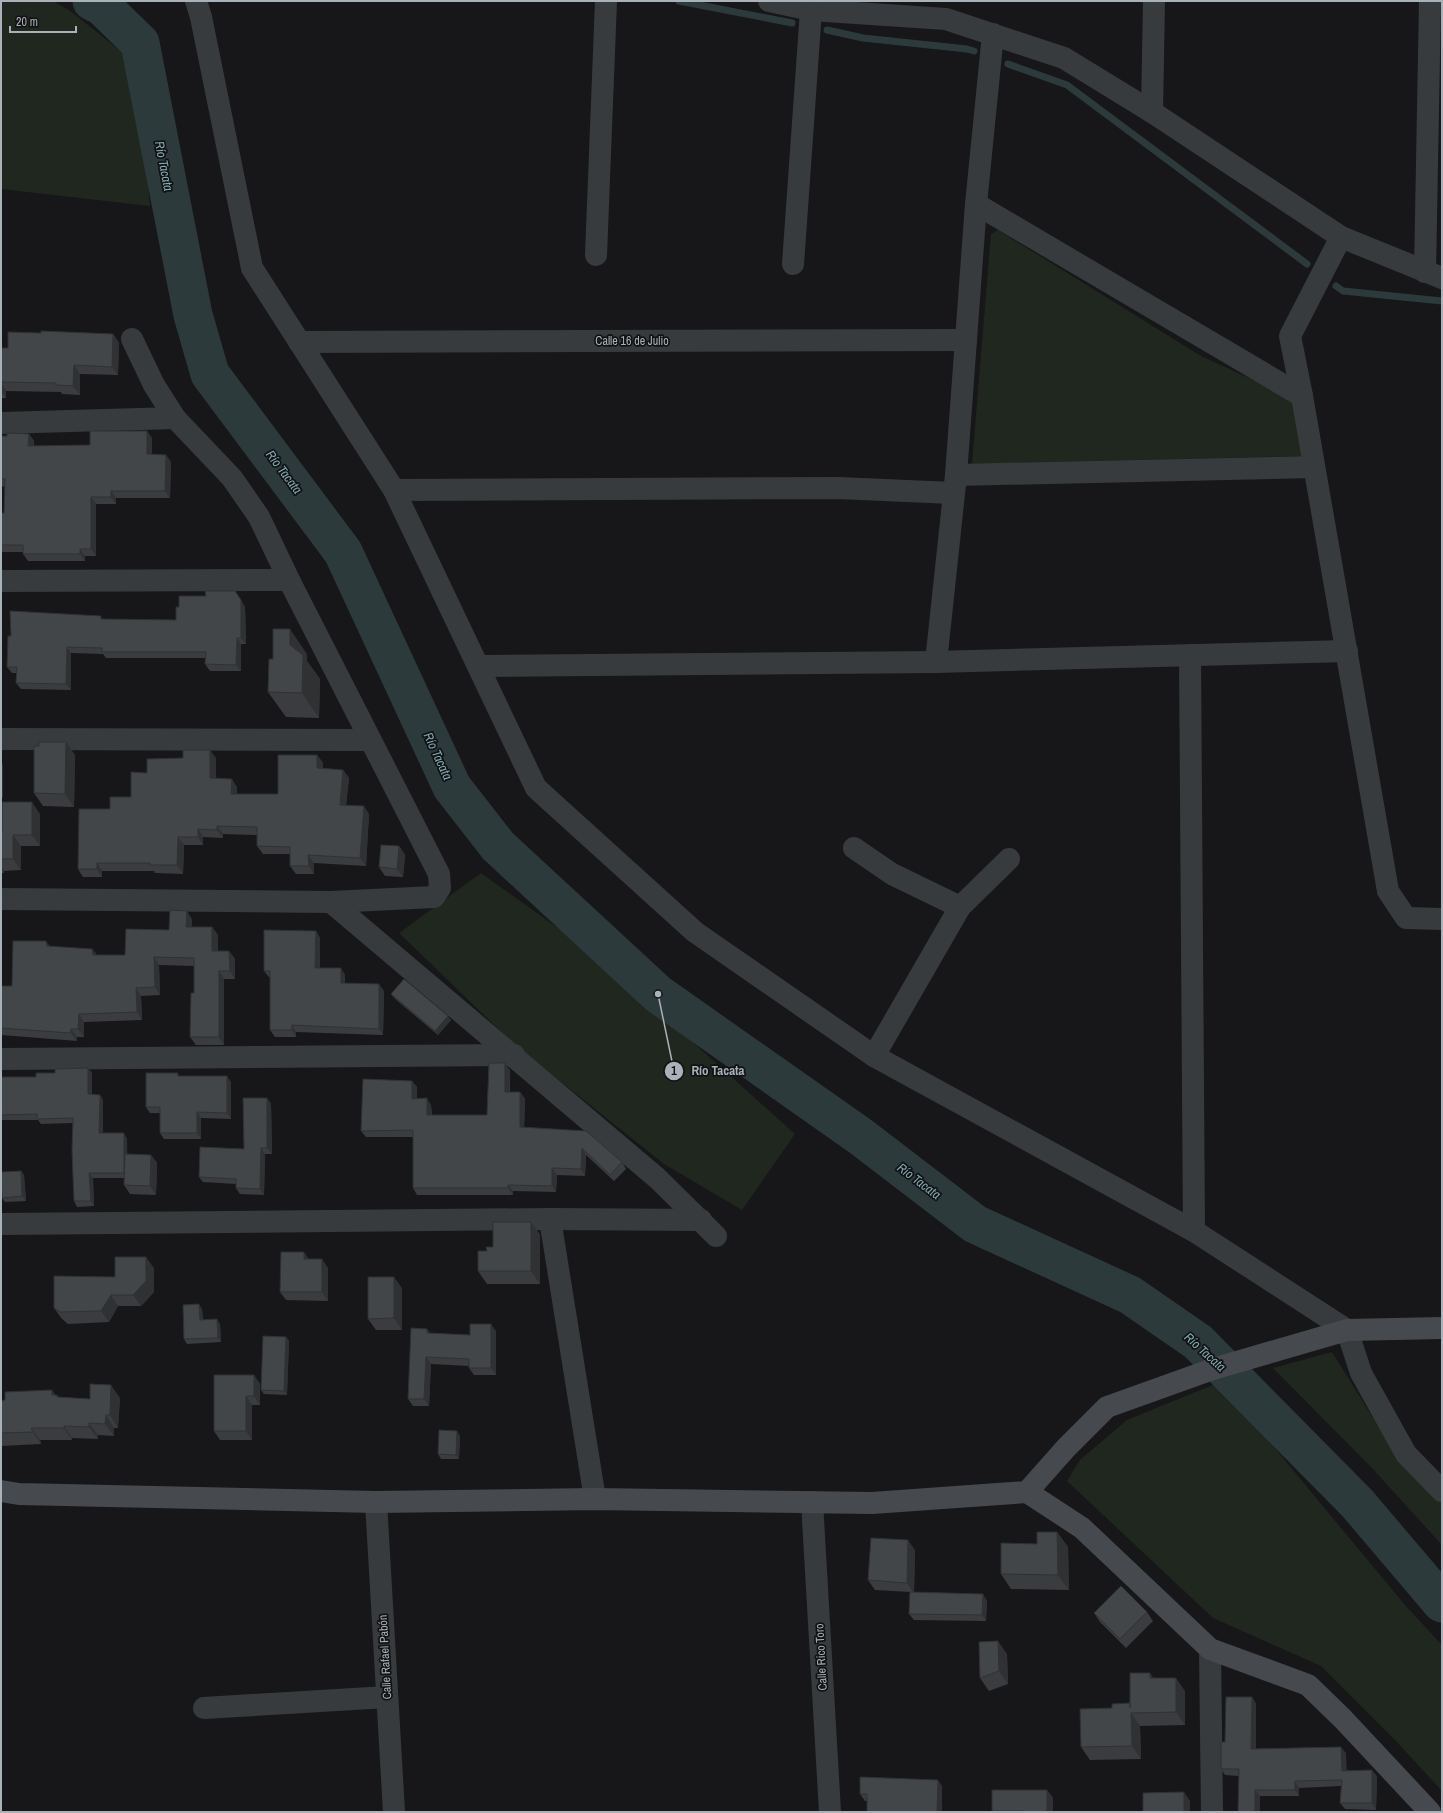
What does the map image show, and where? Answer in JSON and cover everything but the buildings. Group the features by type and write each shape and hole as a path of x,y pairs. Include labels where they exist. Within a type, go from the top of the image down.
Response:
{"street":[{"path":"196,1 202,17 252,268 394,490 536,788 695,932 874,1056 1194,1232 1348,1330 1361,1373 1406,1454 1442,1491"},
{"path":"596,255 606,1"},
{"path":"769,1 811,10 946,10 994,34 1064,58 1152,112 1342,237 1434,275 1430,1"},
{"path":"1152,112 1154,1"},
{"path":"793,264 811,10"},
{"path":"936,662 954,484 976,204 994,34"},
{"path":"976,204 1302,396"},
{"path":"1342,237 1290,336 1302,396 1388,891 1406,918 1442,919"},
{"path":"1,899 332,902 434,897 440,888 439,874 289,580 260,517 232,478 175,418 154,385 132,339"},
{"name":"Calle 16 de Julio","path":"299,342 966,340"},
{"path":"1,423 175,418"},
{"path":"394,490 838,488 1314,467"},
{"path":"1,581 289,580"},
{"path":"479,666 936,662 1347,651"},
{"path":"1190,655 1194,1232"},
{"path":"1,739 370,740"},
{"path":"854,848 892,874 960,907"},
{"path":"874,1056 960,907 1009,859"},
{"path":"332,902 657,1178 716,1236"},
{"path":"1,1059 514,1055"},
{"path":"1,1224 550,1219 701,1220"},
{"path":"550,1219 595,1499"},
{"path":"1027,1492 1066,1448 1107,1407 1213,1369 1257,1358 1348,1330 1442,1328"},
{"path":"7,1495 376,1502 595,1499 872,1503 1027,1492 1082,1528 1210,1649 1308,1685 1343,1719 1430,1812"},
{"name":"Calle Rafael Pabón","path":"376,1502 394,1812"},
{"name":"Calle Rico Toro","path":"812,1502 830,1812"},
{"path":"1210,1649 1212,1812"},
{"path":"204,1708 387,1697"}],"shaded area":[{"path":"1,1 53,1 69,10 128,57 140,96 150,206 1,189"},
{"path":"998,230 1201,356 1293,398 1304,456 972,464 991,234"},
{"path":"481,873 597,956 795,1134 742,1210 664,1164 516,1046 399,933"},
{"path":"1332,1352 1398,1458 1442,1502 1442,1545 1372,1468 1273,1368"},
{"path":"1220,1382 1405,1605 1442,1645 1442,1791 1395,1740 1321,1666 1213,1618 1067,1481 1080,1460 1127,1420"}],"waterway":[{"name":"Río Tacata","path":"92,1 102,6 140,43 193,315 210,374 343,552 452,787 498,846 658,994 860,1136 975,1224 1130,1295 1198,1342 1357,1503 1442,1603"},
{"path":"679,1 792,23"},
{"path":"827,30 863,38 974,51"},
{"path":"1008,64 1067,85 1307,264"},
{"path":"1336,286 1343,291 1442,301"}],"place":[{"name":"Río Tacata","path":"658,994"}]}
